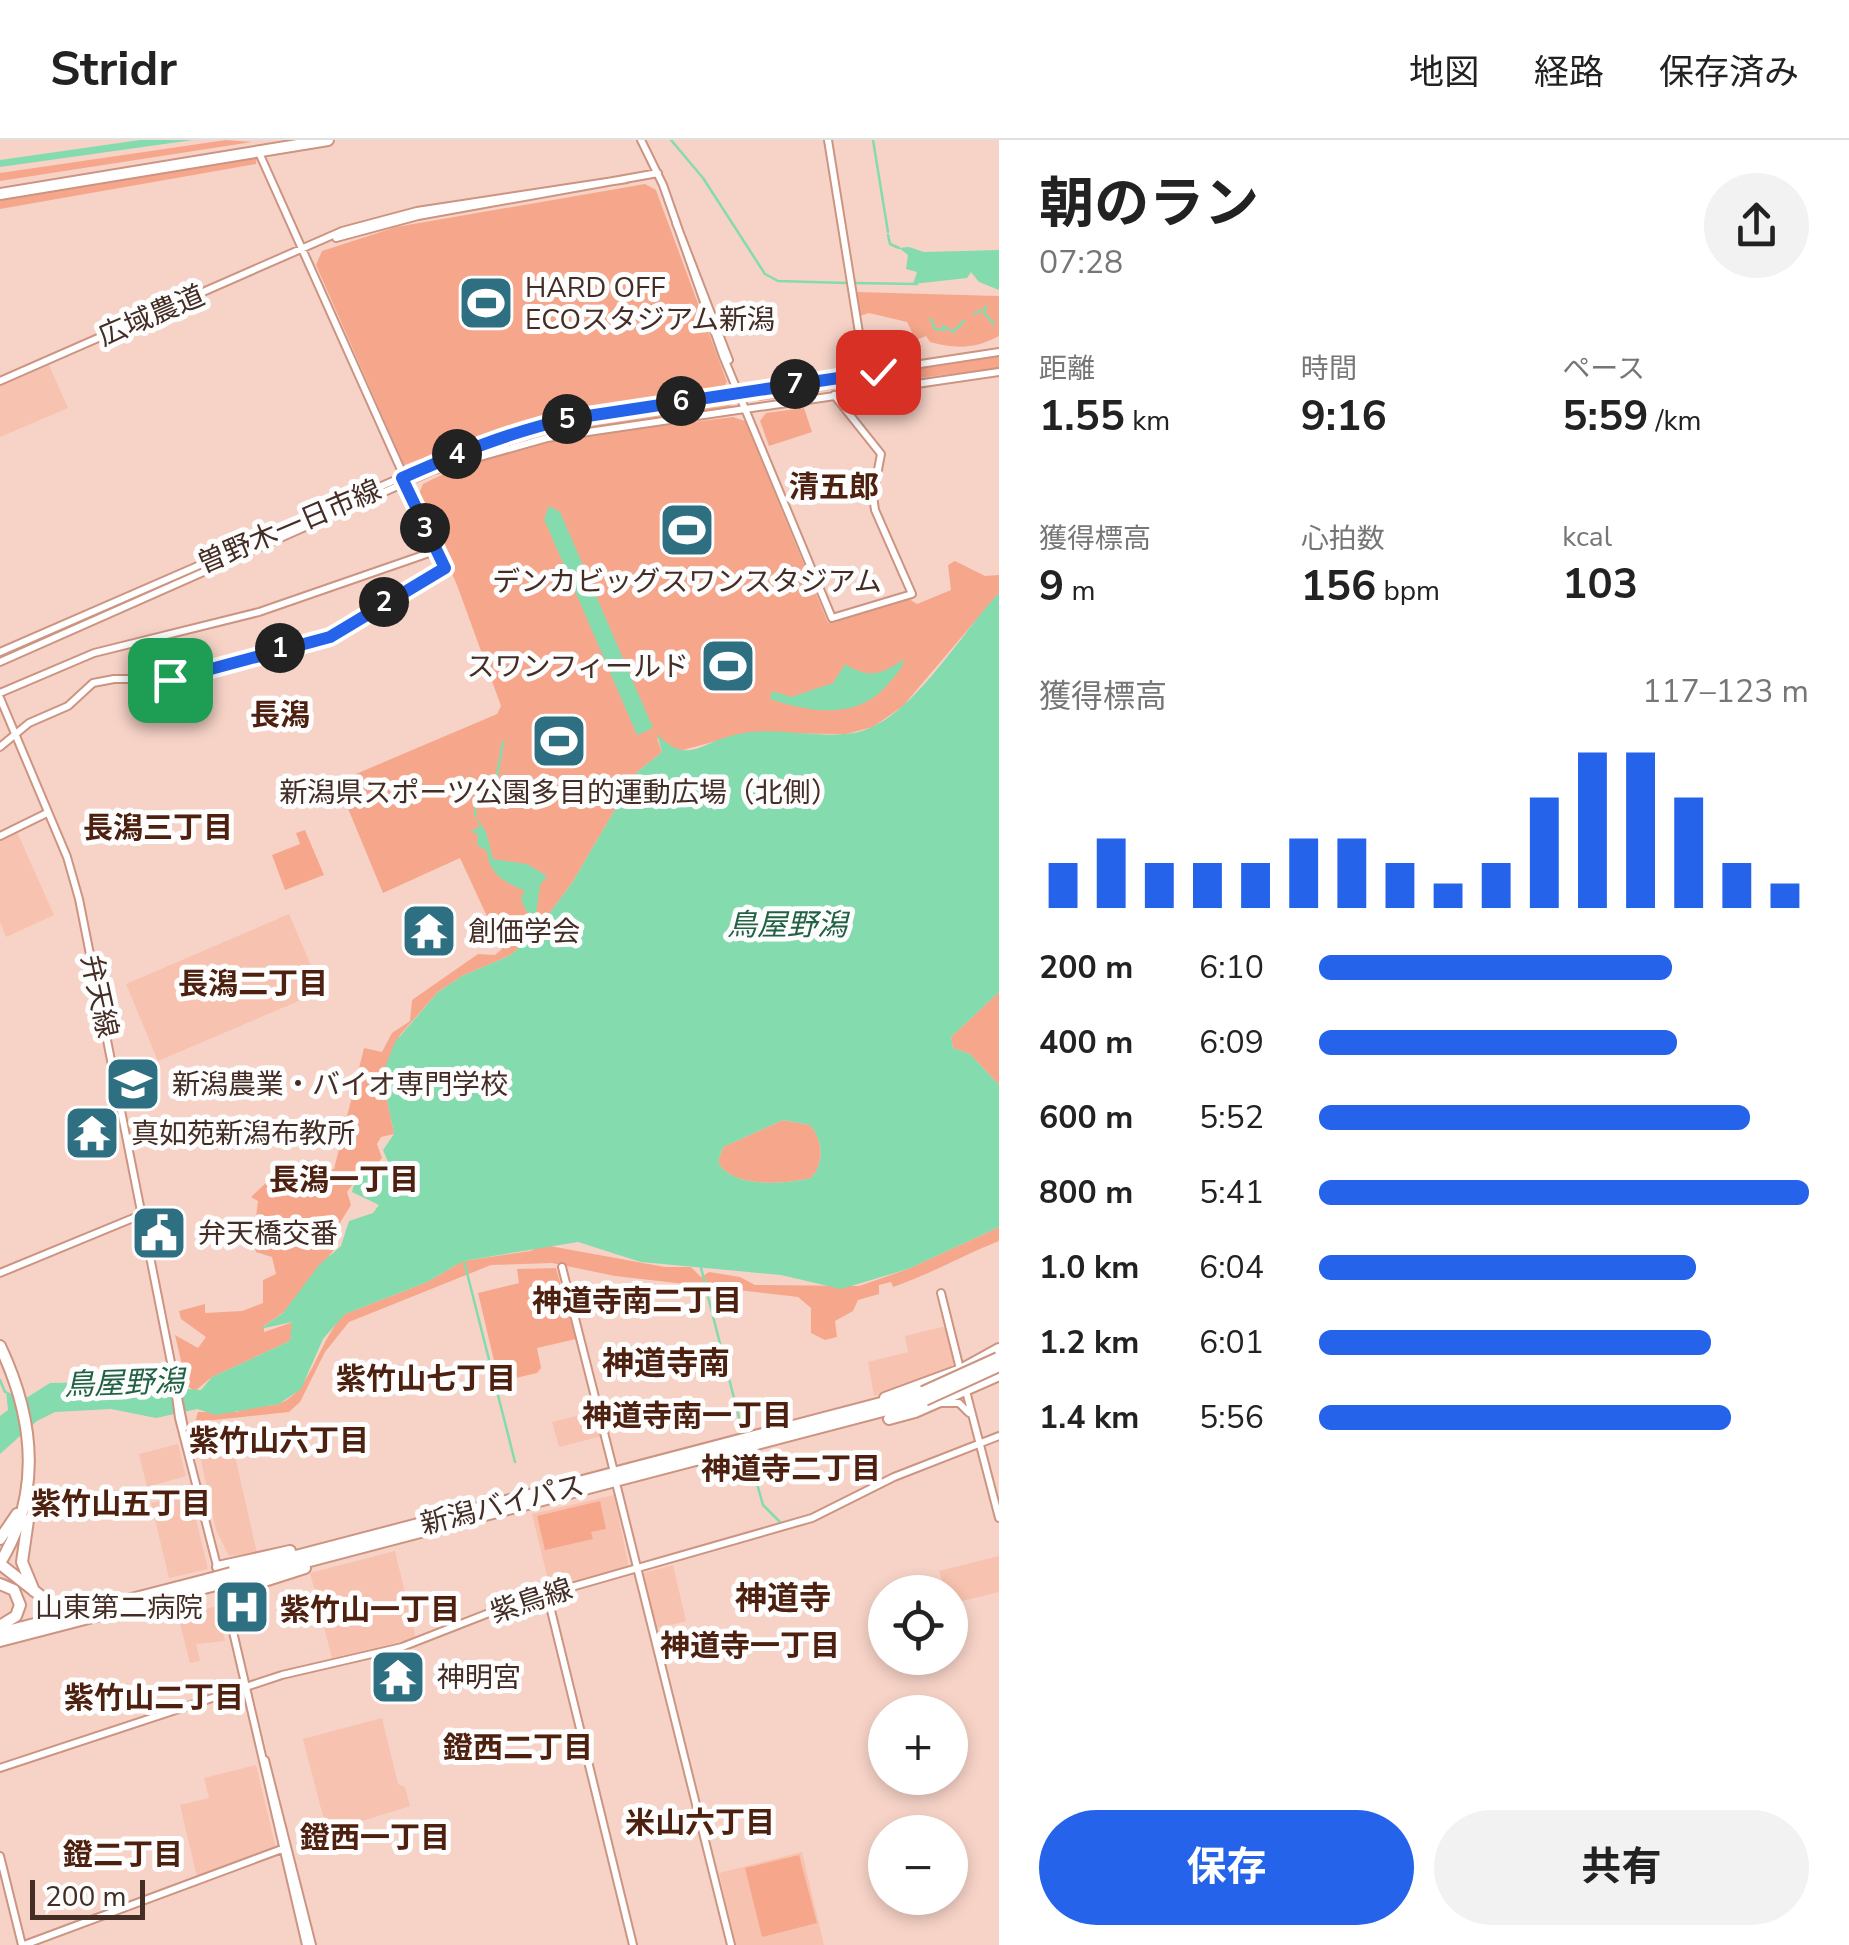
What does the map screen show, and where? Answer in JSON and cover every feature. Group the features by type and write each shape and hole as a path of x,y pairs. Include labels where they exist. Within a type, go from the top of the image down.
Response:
{"highway":[{"path":"0,191 292,140"},
{"path":"24,187 328,140"},
{"path":"0,1346 27,1438 34,1489 21,1555 34,1591"},
{"path":"927,1395 982,1359 999,1358"},
{"name":"新潟バイパス","path":"0,1644 211,1582 233,1572 769,1444 927,1395 999,1358"},
{"path":"0,1360 9,1372"},
{"path":"961,1370 971,1381 999,1375"},
{"path":"927,1395 966,1391 999,1375"},
{"path":"927,1395 953,1383 966,1391"},
{"name":"新潟バイパス","path":"367,1542 927,1395"},
{"path":"0,1551 17,1514 27,1438"},
{"path":"27,1438 26,1506 1,1564 52,1604 70,1608 122,1602"},
{"path":"0,1539 17,1514"},
{"path":"218,1567 233,1572 367,1542"},
{"path":"224,1594 367,1542"},
{"name":"新潟バイパス","path":"0,1633 211,1582"},
{"path":"0,1584 14,1590 20,1605 16,1616 0,1626"}],"street":[{"path":"642,140 832,618 912,594 875,510 873,496 881,454 833,394"},
{"path":"828,140 860,338 890,386"},
{"path":"260,155 403,480"},
{"name":"広域農道","path":"0,382 330,239 418,216 658,173"},
{"name":"曽野木一日市線","path":"0,652 542,425 999,352"},
{"name":"曽野木一日市線","path":"0,662 403,480 460,460 570,434 999,372"},
{"path":"740,392 766,404"},
{"path":"716,396 736,399 746,408"},
{"name":"曽野木一日市線","path":"403,480 436,551"},
{"path":"0,696 94,653 258,612 436,551 445,568 330,637 252,656 186,679 102,680 68,706 15,734 0,747"},
{"name":"弁天線","path":"0,696 67,858 82,910 184,1428 212,1546"},
{"path":"0,836 47,813"},
{"path":"0,1273 143,1214"},
{"path":"562,1267 614,1472"},
{"path":"941,1293 999,1518"},
{"path":"956,1352 967,1361 982,1359"},
{"path":"927,1395 959,1403 972,1418"},
{"name":"紫鳥線","path":"0,1768 246,1688 402,1647 547,1594 812,1518 880,1484 999,1436"},
{"path":"617,1487 731,1945"},
{"path":"212,1546 309,1945"},
{"path":"212,1546 233,1572"},
{"path":"547,1594 634,1945"},
{"path":"261,1749 282,1850 309,1945"},
{"path":"0,1856 23,1945 282,1850"}],"shaded area":[{"path":"226,140 252,142 0,181 0,173"},
{"path":"257,156 256,164 0,209 0,199"},
{"path":"645,184 656,190 727,382 723,387 694,392 723,392 678,394 563,417 477,440 538,420 656,398 552,414 404,465 316,265 322,251 396,227"},
{"path":"857,292 999,296 999,336 965,346 930,342 926,336 916,340 907,322 869,313 860,316"},
{"path":"999,356 999,368 903,380 887,377 895,371"},
{"path":"49,365 68,408 0,437 0,386"},
{"path":"862,378 879,382 761,401 750,399 758,392"},
{"path":"726,398 738,401 725,409 542,437 431,467 503,438 586,417"},
{"path":"804,408 812,432 769,446 760,421 766,413"},
{"path":"733,417 745,421 828,623 909,599 917,604 951,590 948,565 955,561 985,576 999,575 999,593 903,706 873,727 846,734 747,733 679,751 657,738 662,752 637,772 572,883 531,938 509,956 462,976 438,992 400,1035 382,1075 394,1134 381,1137 377,1144 382,1158 347,1192 351,1205 338,1226 337,1246 284,1312 264,1326 264,1332 293,1322 290,1341 212,1377 195,1391 187,1386 175,1335 198,1348 206,1337 181,1319 179,1311 205,1304 205,1313 242,1311 263,1303 263,1280 276,1274 272,1257 256,1252 253,1241 258,1201 251,1197 274,1175 283,1180 308,1160 320,1171 334,1169 364,1048 382,1052 392,1033 410,1021 412,1000 478,954 495,955 502,949 460,858 383,893 337,782 497,714 501,706 457,585 418,496 423,484 459,468 535,445"},
{"path":"305,830 324,875 285,890 272,855 300,844 296,833"},
{"path":"17,832 54,915 6,937 0,922 0,840"},
{"path":"289,914 322,991 158,1061 126,984"},
{"path":"999,992 999,1085 970,1054 953,1048 951,1037"},
{"path":"783,1120 810,1125 818,1138 820,1159 811,1178 774,1183 747,1181 725,1171 718,1162 723,1147"},
{"path":"999,1227 999,1241 907,1282 893,1287 891,1282 879,1285 879,1294 858,1300 853,1311 835,1321 837,1337 825,1340 811,1333 811,1308 798,1297 615,1276 552,1263 491,1265 349,1322 325,1352 300,1402 289,1412 195,1422 198,1412 238,1412 242,1407 287,1400 305,1380 345,1314 427,1282 463,1261 530,1251 544,1245 665,1267 691,1267 701,1277 709,1272 740,1277 755,1285 859,1286 908,1269"},
{"path":"556,1268 576,1339 537,1348 541,1368 537,1373 499,1382 478,1293 519,1283 517,1269"},
{"path":"946,1326 954,1361 951,1368 874,1396 868,1362 908,1352 905,1336"},
{"path":"596,1411 602,1436 559,1447 552,1422"},
{"path":"228,1425 257,1553 229,1556 216,1530 194,1428"},
{"path":"178,1444 186,1476 147,1487 139,1454"},
{"path":"190,1494 208,1569 169,1578 151,1503"},
{"path":"614,1495 629,1567 550,1588 532,1514"},
{"path":"600,1501 606,1529 591,1532 593,1539 545,1550 537,1516"},
{"path":"395,1551 416,1638 332,1658 310,1573"},
{"path":"999,1556 999,1592 968,1600 968,1575 940,1575 939,1571"},
{"path":"673,1565 686,1621 655,1629 640,1574"},
{"path":"217,1606 225,1641 196,1644 200,1661 190,1663 178,1616"},
{"path":"382,1718 398,1784 405,1787 410,1806 327,1832 303,1739"},
{"path":"256,1765 276,1848 197,1877 180,1805 209,1798 204,1778"},
{"path":"802,1852 824,1945 736,1945 719,1873"},
{"path":"799,1855 817,1923 762,1937 745,1868"}],"water":[{"path":"140,140 193,140 0,167 0,160"},
{"path":"899,248 924,252 999,250 999,290 979,282 971,272 967,278 913,284 917,272 906,269 908,255"},
{"path":"549,506 560,512 653,728 637,735 544,519"},
{"name":"鳥屋野潟","path":"999,593 999,992 951,1037 953,1048 970,1054 999,1085 999,1227 908,1269 841,1289 781,1275 641,1262 578,1242 463,1261 427,1282 345,1314 323,1339 301,1389 279,1404 216,1415 197,1409 156,1418 111,1409 55,1412 37,1421 0,1454 0,1416 8,1410 6,1391 23,1400 50,1383 110,1382 153,1394 159,1387 201,1390 212,1377 290,1341 292,1322 260,1329 283,1313 319,1265 341,1246 349,1221 373,1213 379,1205 352,1192 363,1176 390,1167 383,1150 394,1134 382,1075 395,1042 438,992 462,976 509,956 531,938 572,883 637,772 662,752 657,734 668,744 687,750 752,732 839,734 874,726 894,713 933,675","holes":["783,1120 810,1125 821,1151 819,1166 811,1178 774,1183 747,1181 725,1171 718,1162 723,1147"]},
{"path":"904,659 888,684 863,704 818,710 770,699 772,691 791,697 833,683 845,664 861,672 875,673"},
{"path":"475,815 486,832 493,859 527,864 547,876 540,885 536,915 527,912 521,900 524,890 499,876 487,851 477,845 478,835 471,831 480,827"}],"waterway":[{"path":"671,140 703,178 765,274 778,281 847,283"},
{"path":"873,140 888,232"},
{"path":"888,235 890,244 899,248"},
{"path":"855,283 917,284"},
{"path":"986,307 984,313 994,324"},
{"path":"974,314 982,310"},
{"path":"931,319 935,329 944,330 943,326 953,332 964,321"},
{"path":"475,815 476,804 497,775 503,742"},
{"path":"464,1261 515,1462"},
{"path":"701,1268 705,1283"},
{"path":"706,1289 743,1433"},
{"path":"0,1380 5,1392"},
{"path":"750,1459 763,1505 781,1523"}],"place":[{"name":"HARD OFF ECOスタジアム新潟","path":"486,303"},
{"name":"デンカビッグスワンスタジアム","path":"687,530"},
{"name":"スワンフィールド","path":"728,666"},
{"name":"新潟県スポーツ公園多目的運動広場（北側）","path":"559,741"},
{"name":"創価学会","path":"429,931"},
{"name":"新潟農業・バイオ専門学校","path":"133,1084"},
{"name":"真如苑新潟布教所","path":"92,1133"},
{"name":"弁天橋交番","path":"159,1233"},
{"name":"山東第二病院","path":"242,1607"},
{"name":"神明宮","path":"398,1677"}],"district":[{"name":"清五郎","path":"834,487"},
{"name":"長潟","path":"280,715"},
{"name":"長潟三丁目","path":"158,828"},
{"name":"長潟二丁目","path":"253,984"},
{"name":"長潟一丁目","path":"344,1180"},
{"name":"神道寺南二丁目","path":"637,1301"},
{"name":"神道寺南","path":"666,1363"},
{"name":"紫竹山七丁目","path":"426,1379"},
{"name":"神道寺南一丁目","path":"687,1416"},
{"name":"紫竹山六丁目","path":"279,1441"},
{"name":"神道寺二丁目","path":"791,1469"},
{"name":"紫竹山五丁目","path":"121,1504"},
{"name":"神道寺","path":"783,1598"},
{"name":"紫竹山一丁目","path":"370,1610"},
{"name":"神道寺一丁目","path":"750,1646"},
{"name":"紫竹山二丁目","path":"154,1698"},
{"name":"鐙西二丁目","path":"518,1748"},
{"name":"米山六丁目","path":"700,1823"},
{"name":"鐙西一丁目","path":"375,1838"},
{"name":"鐙二丁目","path":"123,1855"}],"route":[{"path":"170,680 186,679 293,644 330,637 445,568 402,478 432,464 519,431 587,415 878,372"}]}
